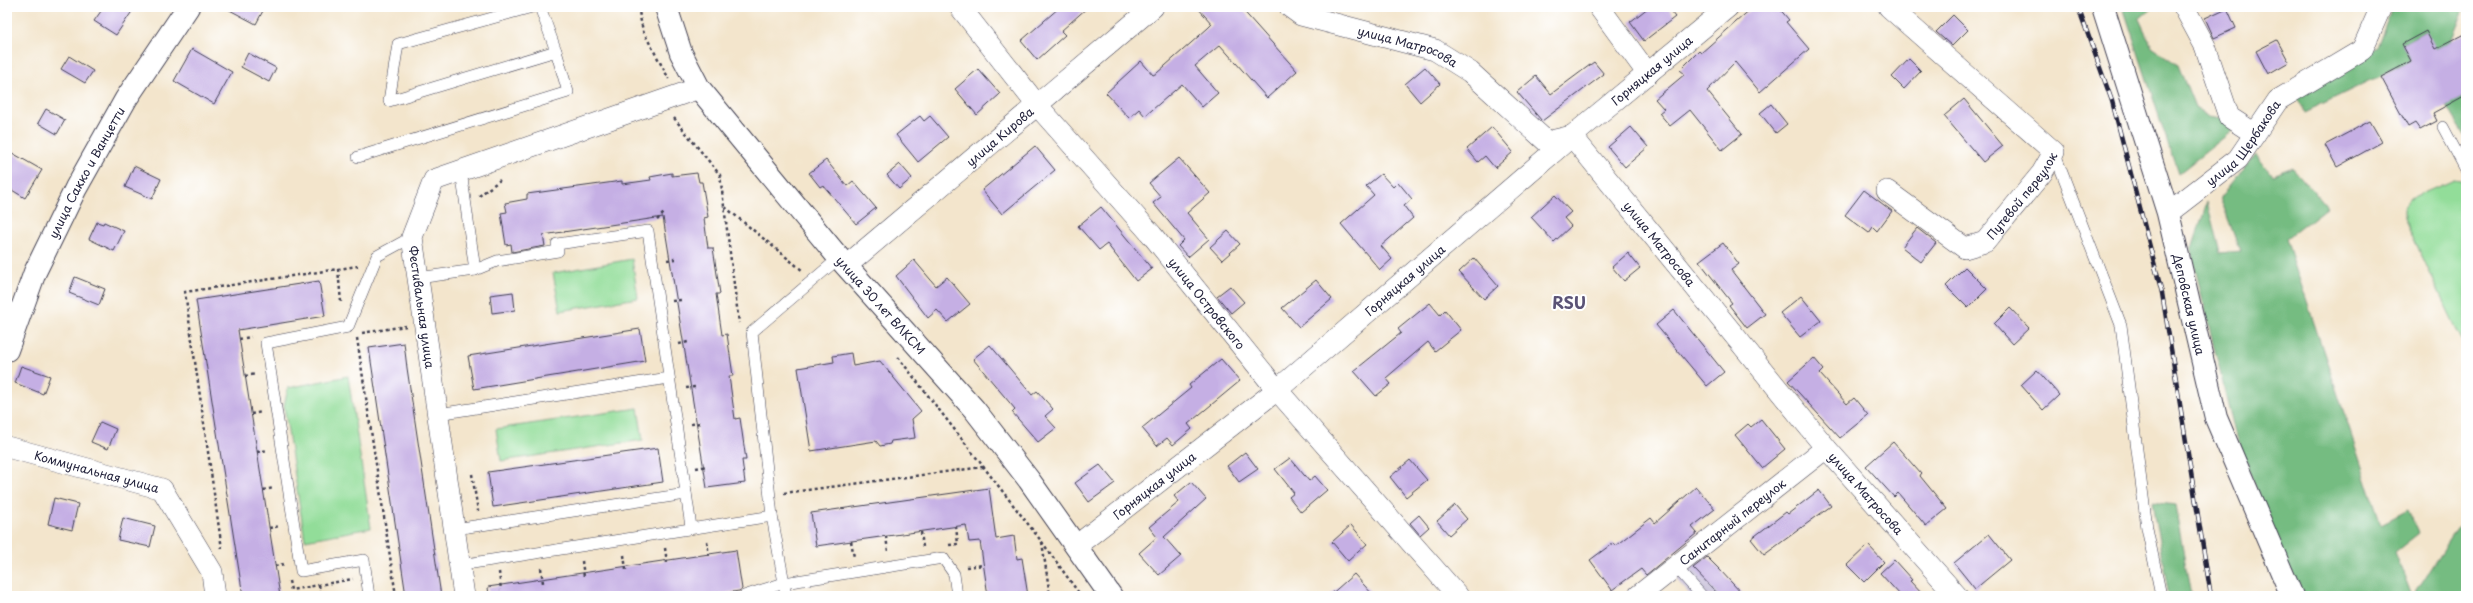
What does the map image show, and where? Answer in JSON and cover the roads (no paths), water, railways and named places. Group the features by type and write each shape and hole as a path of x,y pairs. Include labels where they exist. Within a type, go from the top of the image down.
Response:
{"street":[{"name":"улица Сакко и Ванцетти","path":"7,350 35,272 76,188 126,99 188,7"},
{"name":"улица 30 лет ВЛКСМ","path":"666,7 681,53 699,88 843,262 974,409 1076,546 1111,596"},
{"name":"улица Островского","path":"960,7 1037,105 1152,235 1277,390 1458,596"},
{"name":"улица Кирова","path":"843,262 1037,105 1153,7"},
{"name":"улица Матросова","path":"1290,7 1300,15 1435,50 1470,72 1547,142 1572,136 1826,448 1957,596"},
{"path":"1599,7 1648,74"},
{"name":"Горняцкая улица","path":"1076,546 1277,390 1572,136 1728,7"},
{"name":"Путевой переулок","path":"1887,191 1965,248 1985,242 2042,173 2054,152 1889,7"},
{"name":"Деповская улица","path":"2103,7 2168,213 2216,418 2292,596"},
{"path":"2184,7 2205,46 2229,117 2255,134"},
{"name":"улица Щербакова","path":"2168,213 2238,159 2278,100 2362,50 2382,7"},
{"name":"Фестивальная улица","path":"464,596 412,237 434,180 699,88"},
{"name":"Коммунальная улица","path":"7,447 162,489 212,572 215,596"},
{"name":"Санитарный переулок","path":"1638,596 1826,448"}],"lane":[{"path":"532,7 398,44 389,102 556,51"},
{"path":"358,158 568,92 556,51 540,7"},
{"path":"2443,127 2466,170"},
{"path":"2054,152 2121,326 2147,528 2161,596"},
{"path":"461,171 475,270"},
{"path":"418,278 475,270 497,261 558,251 557,244 648,231 691,527"},
{"path":"369,596 364,560 302,571 266,343 348,327 377,256 412,237"},
{"path":"786,596 772,516 752,332 814,280 843,262"},
{"path":"438,414 669,378"},
{"path":"454,529 686,494"},
{"path":"460,565 691,527 772,516"},
{"path":"744,596 784,583 943,558 954,574 957,596"},
{"path":"1676,567 1702,596"}],"railway":[{"path":"2078,7 2112,101 2162,293 2211,596"}],"district":[{"name":"RSU","path":"1569,302"}]}
